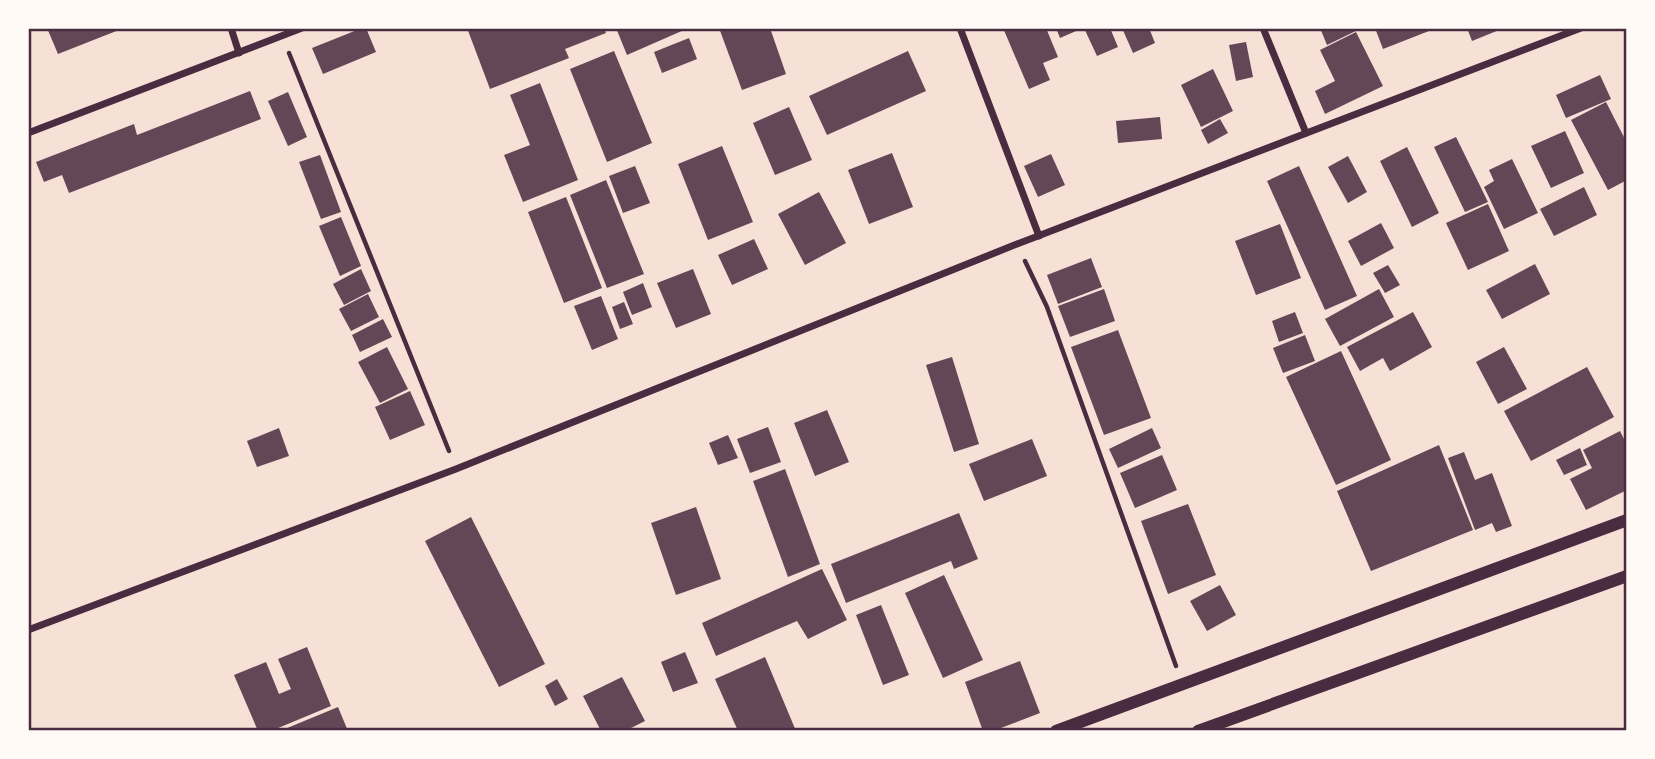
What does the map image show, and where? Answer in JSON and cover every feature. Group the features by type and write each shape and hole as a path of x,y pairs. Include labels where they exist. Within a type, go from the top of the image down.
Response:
{"street":[{"path":"231,28 239,54"},
{"path":"28,132 302,28"},
{"path":"960,28 1040,236"},
{"path":"1263,28 1306,133"},
{"path":"28,630 456,468 1017,244 1581,28"},
{"path":"1056,731 1627,520"},
{"path":"1198,731 1627,576"}],"path":[{"path":"282,36 456,468"},
{"path":"1017,244 1047,307 1182,683"}],"building":[{"path":"47,28 124,28 58,54"},
{"path":"366,28 376,52 323,74 312,48"},
{"path":"467,28 604,28 606,33 565,49 569,58 490,89"},
{"path":"616,28 683,28 684,30 627,55"},
{"path":"719,28 770,28 786,74 742,90"},
{"path":"1003,28 1046,28 1058,57 1043,63 1050,80 1029,89"},
{"path":"1056,28 1083,28 1060,38"},
{"path":"1084,28 1110,28 1118,47 1097,56"},
{"path":"1122,28 1149,28 1155,43 1133,53"},
{"path":"1320,28 1362,28 1327,45"},
{"path":"1375,28 1428,28 1429,31 1383,49"},
{"path":"1467,28 1504,28 1472,41"},
{"path":"1356,32 1383,86 1325,114 1315,91 1335,81 1320,50"},
{"path":"689,38 697,59 662,73 654,52"},
{"path":"1246,42 1253,77 1236,81 1229,45"},
{"path":"614,51 652,143 607,162 570,69"},
{"path":"908,51 926,91 827,135 809,96"},
{"path":"1213,69 1233,111 1201,127 1181,85"},
{"path":"1600,75 1611,99 1566,118 1556,95"},
{"path":"540,83 578,180 523,202 504,155 530,145 510,95"},
{"path":"250,91 261,119 69,193 62,175 44,182 36,162 134,124 137,135"},
{"path":"288,92 307,137 288,146 268,101"},
{"path":"1606,102 1627,143 1627,180 1608,190 1571,120"},
{"path":"789,107 812,160 775,175 753,123"},
{"path":"1160,117 1162,139 1118,143 1116,121"},
{"path":"1220,119 1228,133 1208,144 1201,130"},
{"path":"1565,131 1584,173 1551,188 1531,146"},
{"path":"1456,137 1488,202 1465,212 1434,147"},
{"path":"722,146 753,222 708,240 678,164"},
{"path":"1407,147 1439,213 1412,227 1380,161"},
{"path":"892,153 913,207 869,224 848,170"},
{"path":"1051,154 1065,185 1038,197 1024,166"},
{"path":"320,155 341,212 321,219 299,162"},
{"path":"1348,156 1367,192 1348,203 1328,167"},
{"path":"1512,159 1538,213 1504,229 1484,187 1494,181 1489,170"},
{"path":"635,166 650,203 623,213 609,176"},
{"path":"1299,166 1357,296 1325,310 1267,181"},
{"path":"606,180 644,274 607,288 570,195"},
{"path":"1584,187 1597,215 1554,236 1540,209"},
{"path":"819,192 846,243 805,265 778,214"},
{"path":"566,197 602,288 564,303 528,212"},
{"path":"1488,204 1509,251 1468,270 1446,223"},
{"path":"341,217 361,266 340,276 319,226"},
{"path":"1381,223 1394,248 1361,266 1348,241"},
{"path":"1280,224 1301,278 1256,295 1235,241"},
{"path":"754,239 768,269 732,285 718,255"},
{"path":"1091,258 1102,287 1058,304 1047,275"},
{"path":"1535,264 1550,294 1502,319 1486,290"},
{"path":"1388,265 1400,285 1385,293 1373,273"},
{"path":"361,269 371,291 344,305 333,284"},
{"path":"693,269 711,314 676,328 657,283"},
{"path":"643,283 652,307 632,315 623,292"},
{"path":"1104,289 1115,321 1070,337 1058,306"},
{"path":"1379,289 1394,317 1340,346 1325,319"},
{"path":"368,294 379,317 351,331 339,309"},
{"path":"601,296 618,339 592,350 574,306"},
{"path":"624,302 633,324 620,329 612,307"},
{"path":"1295,312 1303,333 1279,342 1272,321"},
{"path":"1413,312 1432,347 1390,371 1383,358 1360,371 1347,347"},
{"path":"383,319 392,337 360,352 352,335"},
{"path":"1118,330 1151,418 1104,435 1071,347"},
{"path":"1305,335 1315,361 1283,373 1273,348"},
{"path":"387,347 408,389 380,403 358,362"},
{"path":"1504,347 1527,389 1498,404 1476,362"},
{"path":"1341,351 1391,460 1336,485 1286,377"},
{"path":"952,357 979,444 954,452 926,365"},
{"path":"1587,367 1614,417 1531,461 1504,411"},
{"path":"410,391 425,425 390,440 375,407"},
{"path":"827,410 849,462 815,476 794,423"},
{"path":"768,427 781,462 750,473 737,439"},
{"path":"279,428 289,456 257,467 247,441"},
{"path":"1152,428 1161,448 1118,468 1109,449"},
{"path":"1620,431 1627,445 1627,490 1586,510 1570,479 1592,468 1583,450"},
{"path":"728,435 738,458 718,465 709,443"},
{"path":"1032,439 1047,476 984,501 969,464"},
{"path":"1439,445 1473,530 1371,571 1337,491"},
{"path":"1580,448 1587,465 1564,475 1556,460"},
{"path":"1464,452 1475,480 1492,473 1512,526 1496,532 1492,523 1475,530 1448,458"},
{"path":"1162,455 1177,490 1135,508 1120,473"},
{"path":"785,469 820,564 788,577 753,481"},
{"path":"1188,504 1216,575 1168,594 1141,521"},
{"path":"696,507 721,579 676,595 651,523"},
{"path":"959,513 978,559 954,569 951,561 846,603 831,564"},
{"path":"471,517 545,664 499,687 425,541"},
{"path":"822,569 847,620 808,639 797,621 716,656 702,623"},
{"path":"944,575 983,660 943,678 905,593"},
{"path":"1220,585 1236,615 1207,631 1190,601"},
{"path":"881,605 909,675 883,685 856,615"},
{"path":"307,647 331,706 271,731 258,731 234,675 266,662 279,694 291,689 278,659"},
{"path":"685,652 698,683 673,692 661,662"},
{"path":"765,657 796,731 738,731 715,679"},
{"path":"1020,661 1040,713 993,731 983,731 965,682"},
{"path":"622,677 645,721 625,731 601,731 583,696"},
{"path":"557,679 568,699 555,706 545,686"},
{"path":"338,707 348,731 280,731"}]}
